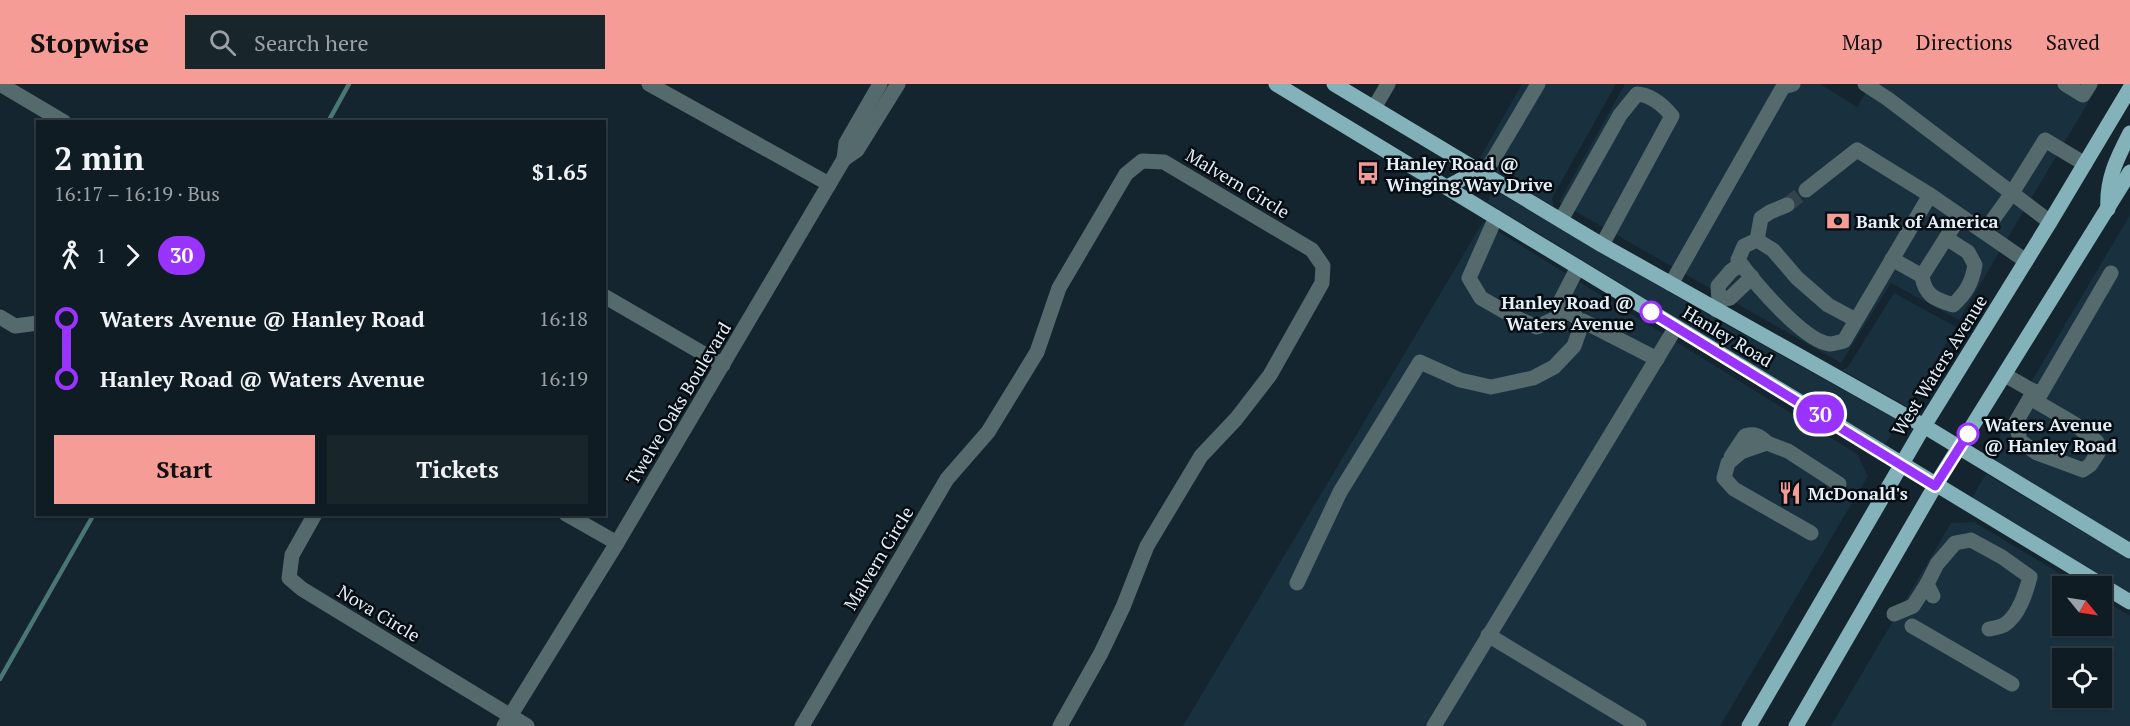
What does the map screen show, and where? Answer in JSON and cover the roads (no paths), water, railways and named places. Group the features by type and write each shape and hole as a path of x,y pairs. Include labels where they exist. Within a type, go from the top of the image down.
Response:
{"main road":[{"name":"Hanley Road","path":"1276,84 1935,486 2130,602"},
{"name":"Hanley Road","path":"1334,84 1671,284 1718,305 2130,551"},
{"name":"West Waters Avenue","path":"1749,726 1924,426 2130,88"},
{"path":"2108,209 2107,194 2112,169 2130,133"},
{"path":"1796,726 1935,486 2130,172"},
{"path":"1447,187 1481,173"}],"street":[{"path":"0,84 61,120"},
{"path":"649,84 829,184"},
{"name":"Twelve Oaks Boulevard","path":"507,721 617,543 844,159 846,143 880,84"},
{"name":"Twelve Oaks Boulevard","path":"844,159 857,150 898,84"},
{"path":"1374,108 1388,84"},
{"path":"1481,173 1538,84"},
{"path":"1671,284 1784,87 1793,84"},
{"path":"1865,84 2050,222"},
{"path":"2065,84 2083,95 2090,84"},
{"path":"1561,220 1620,115 1637,94 1646,94 1666,109 1671,116 1602,244"},
{"path":"1984,232 2013,194 2045,140 2085,164"},
{"path":"1806,190 1857,150 1930,195 2026,261"},
{"name":"Malvern Circle","path":"802,726 947,479 988,432 1037,352 1059,288 1126,174 1142,161 1164,162 1312,250 1323,266 1322,283 1270,375 1236,419 1201,456 1147,546 1124,607 1060,726"},
{"path":"1757,240 1744,246 1738,260 1752,277 1807,335 1831,344 1844,341 1930,195"},
{"path":"1757,240 1761,218 1787,205"},
{"path":"1946,238 1968,252 1975,265 1972,281 1953,305 1935,299 1924,287 1922,276 1946,238 1960,216"},
{"path":"1496,217 1469,278 1480,298 1537,327 1569,312"},
{"path":"1757,240 1773,250 1797,278 1828,305 1857,320"},
{"path":"1892,259 1922,276"},
{"path":"1718,305 1718,286 1731,271 1741,264"},
{"path":"1578,267 1559,304 1582,321 1657,359"},
{"path":"2005,375 2034,395 2073,423 2097,442 2098,453 2090,465 2084,470 2037,453 2020,441 2016,422 2034,395 2111,273"},
{"path":"1718,305 1730,298 1752,277"},
{"path":"606,297 723,365"},
{"path":"0,317 15,326 36,323"},
{"path":"1297,583 1340,492 1420,362 1460,380 1491,387 1533,378 1554,367 1574,346 1582,321"},
{"path":"1434,726 1676,327"},
{"path":"1812,533 1734,489 1724,478 1728,463 1741,452 1767,443 1788,451 1839,484"},
{"name":"Nova Circle","path":"314,516 292,555 289,578 302,590 507,721"},
{"path":"570,516 617,543"},
{"path":"1894,614 1913,606 1930,590 1937,564 1955,543 1971,540 2030,577 2019,605 2010,619 2003,626 1989,629"},
{"path":"1912,626 2012,684"},
{"path":"1488,635 1639,726"},
{"path":"507,721 527,726"}],"waterway":[{"path":"329,120 349,84"},
{"path":"0,679 93,516"}],"tunnel":[{"path":"1787,205 1806,190"}],"place":[{"name":"Hanley Road @ Winging Way Drive","path":"1368,173"},
{"name":"Bank of America","path":"1838,221"},
{"name":"Hanley Road @ Waters Avenue","path":"1651,312"},
{"name":"Waters Avenue @ Hanley Road","path":"1968,434"},
{"name":"McDonald's","path":"1790,493"}]}
